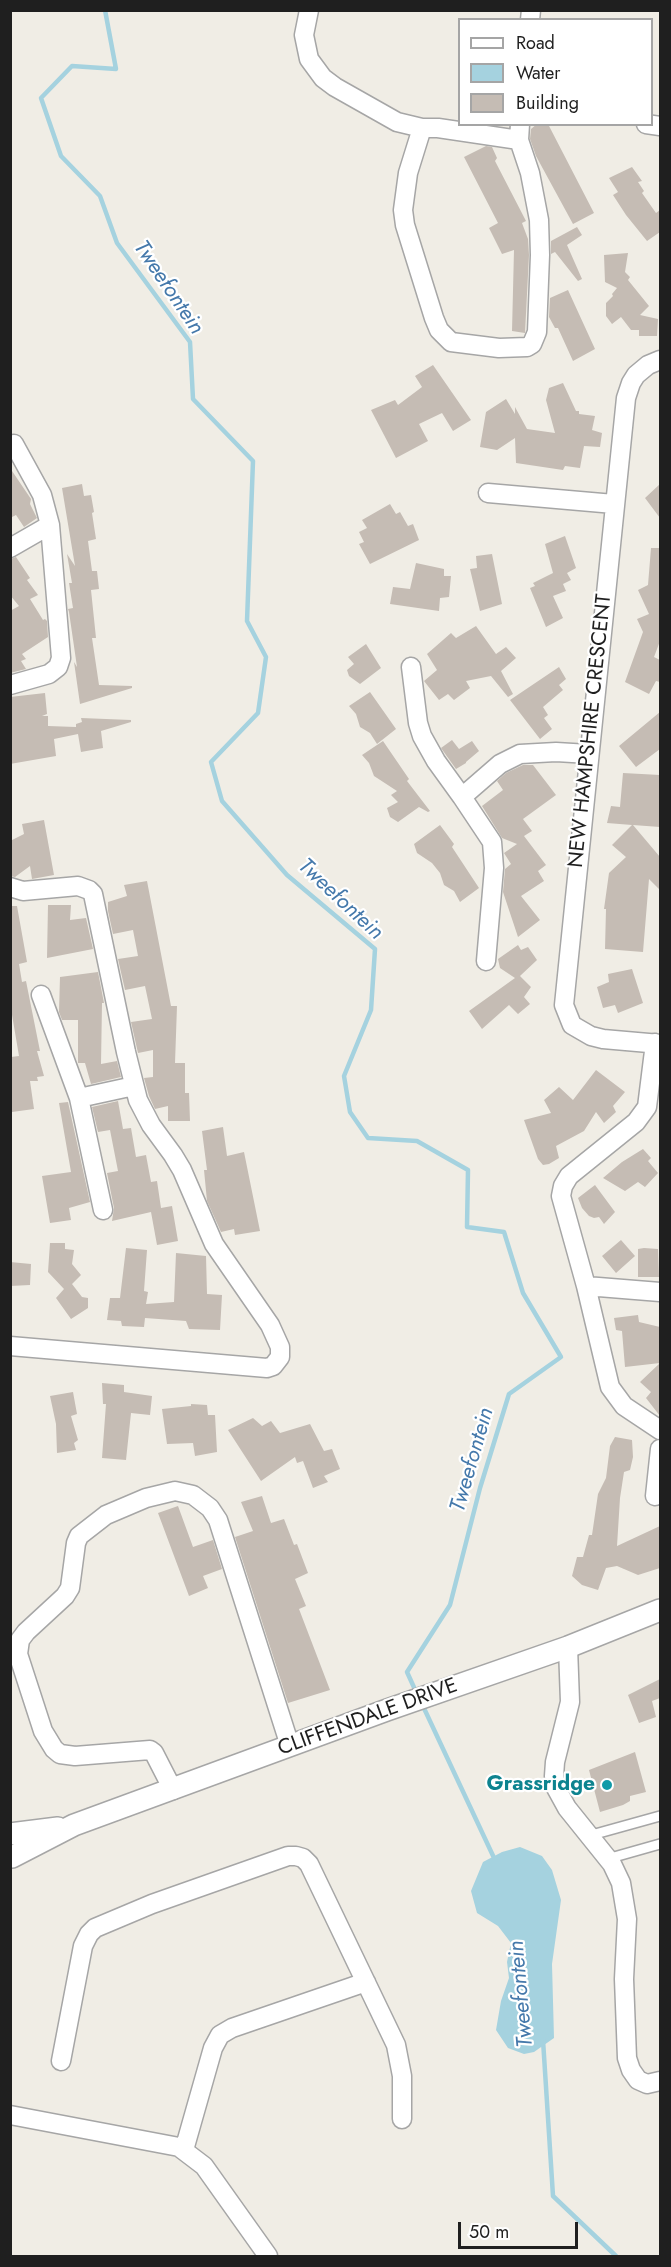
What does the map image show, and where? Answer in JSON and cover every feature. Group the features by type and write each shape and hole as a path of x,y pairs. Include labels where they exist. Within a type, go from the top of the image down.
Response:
{"street":[{"path":"309,10 304,45 313,67 323,78 398,122 422,128 520,132 539,220 540,255 535,339 527,347 500,348 459,344 451,342 439,330 405,225 403,196 422,128"},
{"name":"NEW HAMPSHIRE CRESCENT","path":"658,1043 591,1036 573,1025 564,1005 626,398 631,383 642,368 660,360"},
{"path":"10,685 49,674 60,662 50,525 42,495 14,444"},
{"path":"488,493 614,504"},
{"path":"10,548 50,525"},
{"path":"411,668 418,723 422,736 436,761 492,842 494,867 486,961"},
{"path":"462,797 500,764 520,754 556,752 589,754"},
{"path":"10,887 23,891 78,886 93,894 97,903 134,1086 143,1112 173,1155 189,1184 214,1244 270,1325 280,1347 280,1357 273,1366 267,1368 10,1346"},
{"path":"41,995 79,1098 103,1210"},
{"path":"658,1043 647,1107 636,1122 574,1171 563,1186 562,1204 586,1286 610,1388 617,1399 628,1409 660,1430"},
{"path":"79,1098 134,1086"},
{"path":"586,1286 660,1292"},
{"path":"655,1496 660,1449"},
{"path":"173,1790 154,1753 150,1750 75,1756 60,1754 54,1749 43,1731 18,1654 20,1640 26,1632 65,1596 70,1588 79,1536 106,1515 146,1498 175,1491 193,1495 210,1508 218,1520 290,1746"},
{"name":"CLIFFENDALE DRIVE","path":"11,1847 173,1790 387,1710 568,1647 660,1610"},
{"path":"568,1647 570,1702 554,1776 556,1788 562,1801 607,1859 621,1883 627,1919 624,1979 627,2058 638,2080 643,2083 656,2082"},
{"path":"61,2061 83,1946 95,1928 152,1904 288,1856 303,1858 309,1864 391,2033 400,2059 402,2119"},
{"path":"184,2150 213,2048 220,2035 232,2028 366,1982"},
{"path":"10,2115 184,2150 204,2166 268,2256"}],"lane":[{"path":"588,1836 660,1816"},
{"path":"607,1859 660,1844"}],"water":[{"path":"520,1847 542,1856 552,1870 561,1900 552,1964 554,2038 534,2052 524,2054 508,2048 496,2030 501,2001 509,1978 507,1962 511,1943 498,1926 477,1913 471,1891 483,1862 502,1852"}],"building":[{"path":"535,126 549,126 594,213 573,224 536,156 530,139 531,129"},
{"path":"486,146 492,147 497,158 495,161 526,221 522,223 528,239 529,255 525,333 512,331 514,250 502,254 489,228 498,223 464,157"},
{"path":"632,167 642,181 638,182 644,191 642,193 656,213 660,210 660,232 647,241 613,195 618,192 609,178"},
{"path":"577,227 582,235 567,245 582,279 578,281 555,252 551,254 551,241"},
{"path":"628,253 625,272 630,277 628,280 649,306 640,315 658,319 657,336 639,336 639,330 631,330 621,317 612,324 606,316 606,303 617,288 605,282 604,255"},
{"path":"568,290 595,349 573,361 558,328 555,328 549,317 550,298"},
{"path":"433,365 471,420 453,431 442,413 419,424 428,441 396,458 371,410 395,400 398,405 422,387 415,376"},
{"path":"563,383 576,411 579,411 579,414 595,416 592,430 602,433 600,447 584,446 580,468 565,466 563,470 516,463 515,438 497,450 480,447 486,412 506,399 515,414 515,407 527,429 555,433 546,400 549,388"},
{"path":"10,468 31,499 30,504 37,518 24,527 16,515 10,518"},
{"path":"82,484 84,496 91,495 94,512 92,513 96,539 88,541 92,571 97,571 99,589 91,590 96,638 92,638 99,685 132,686 132,688 80,704 68,609 73,608 67,554 75,566 62,488"},
{"path":"660,484 660,518 645,498"},
{"path":"390,504 396,514 400,512 408,526 413,524 419,540 370,564 359,544 364,542 359,532 367,528 362,520"},
{"path":"565,536 576,568 567,573 571,580 563,584 566,591 553,596 563,618 546,627 530,588 535,586 533,583 553,573 545,544"},
{"path":"651,548 660,548 660,641 654,657 660,660 660,682 656,681 649,694 625,682 643,632 637,619 649,614 638,590 648,585"},
{"path":"492,554 502,604 480,611 470,569 477,568 476,556"},
{"path":"16,557 30,578 27,580 38,595 30,599 43,620 47,621 48,637 22,654 26,659 21,661 26,669 10,673 10,611 19,606 10,595 10,559"},
{"path":"416,563 444,569 444,576 451,576 449,597 440,598 439,611 390,604 393,587 410,589"},
{"path":"476,626 496,654 506,647 516,658 501,671 513,694 508,697 491,676 466,681 470,688 454,700 448,694 439,700 424,681 437,670 427,654 451,633 456,638"},
{"path":"366,644 381,668 360,684 349,676 347,670 354,664 348,657"},
{"path":"559,667 566,679 559,685 563,690 543,707 548,715 544,718 552,729 540,739 510,700"},
{"path":"370,692 396,729 377,744 370,733 360,727 356,714 349,706"},
{"path":"45,693 47,714 42,716 48,716 48,726 76,727 76,724 82,722 81,718 131,720 131,722 101,731 103,748 81,752 78,734 54,739 56,756 10,764 10,697"},
{"path":"660,712 660,749 636,767 619,746"},
{"path":"452,740 459,749 472,741 479,751 456,769 441,748"},
{"path":"383,741 409,779 407,781 430,811 419,807 398,822 390,817 387,808 398,802 391,795 397,791 374,776 369,763 362,755"},
{"path":"523,765 533,765 556,795 523,819 532,831 524,836 546,865 538,871 544,881 521,896 540,920 518,937 503,892 505,869 511,864 504,853 517,844 502,838 482,806 503,790 497,781 506,773"},
{"path":"623,773 660,775 660,827 633,825 660,857 660,890 649,879 643,952 605,949 606,909 604,909 609,873 626,857 612,845 632,825 607,823 611,806 620,807"},
{"path":"44,820 54,875 32,879 30,866 15,877 10,876 10,841 24,834 22,824"},
{"path":"440,825 454,844 452,847 479,888 460,902 454,891 444,885 440,873 432,863 417,853 414,844"},
{"path":"147,881 171,1006 177,1006 175,1063 185,1063 185,1093 189,1093 190,1121 168,1121 168,1106 155,1109 149,1096 144,1078 153,1077 153,1050 138,1053 131,1022 152,1019 145,986 125,990 118,959 138,956 133,930 113,934 108,911 108,902 127,896 124,885"},
{"path":"48,905 71,905 70,920 86,918 93,949 47,958"},
{"path":"10,906 17,906 27,962 19,964 22,982 26,981 40,1051 37,1051 44,1076 37,1077 38,1081 30,1081 34,1109 12,1112 11,1057 19,1056 10,1003"},
{"path":"518,945 521,950 528,947 537,960 520,976 531,987 524,997 530,1004 518,1014 509,1005 482,1029 469,1011 515,978 500,968 498,959"},
{"path":"632,969 643,1003 618,1013 615,1005 603,1008 597,987 609,982 608,974"},
{"path":"98,972 104,1003 102,1003 101,1064 117,1061 121,1077 91,1084 85,1063 78,1063 78,1020 62,1020 59,1012 60,977"},
{"path":"596,1070 625,1092 613,1106 616,1112 604,1123 596,1112 584,1131 556,1146 559,1158 543,1165 538,1159 524,1120 551,1113 544,1100 559,1087 573,1100"},
{"path":"118,1101 123,1129 131,1128 136,1157 146,1155 151,1182 157,1181 161,1208 172,1206 178,1241 157,1245 151,1212 112,1221 114,1208 107,1173 118,1171 110,1130 98,1132 92,1107"},
{"path":"68,1102 90,1202 69,1208 71,1220 50,1223 42,1176 71,1172 59,1103"},
{"path":"223,1127 227,1156 244,1152 260,1231 235,1235 234,1229 221,1232 207,1201 204,1170 207,1170 202,1131"},
{"path":"643,1149 651,1158 648,1161 658,1173 645,1187 638,1182 625,1191 603,1178 622,1162"},
{"path":"595,1185 615,1212 604,1224 599,1217 589,1216 582,1208 578,1198"},
{"path":"621,1240 635,1256 616,1273 602,1256"},
{"path":"50,1243 65,1243 65,1249 74,1250 72,1264 81,1275 72,1284 82,1297 88,1298 88,1308 71,1319 56,1298 64,1289 48,1272"},
{"path":"126,1248 147,1250 144,1291 148,1292 146,1304 174,1302 176,1253 206,1256 207,1294 222,1295 220,1330 189,1329 186,1321 145,1318 144,1327 122,1326 121,1321 107,1320 110,1298 120,1298"},
{"path":"638,1249 658,1249 659,1277 638,1277"},
{"path":"10,1262 31,1264 30,1285 10,1286"},
{"path":"638,1315 639,1322 660,1327 660,1363 625,1367 622,1331 616,1330 614,1318"},
{"path":"660,1363 660,1416 646,1398 651,1392 640,1382"},
{"path":"102,1383 124,1385 124,1392 152,1396 150,1415 131,1413 126,1460 102,1458 106,1404 103,1404"},
{"path":"73,1392 77,1414 71,1416 78,1440 74,1443 76,1450 57,1453 56,1424 50,1396"},
{"path":"191,1404 207,1405 208,1415 215,1415 217,1452 195,1456 193,1443 167,1444 162,1409 191,1406"},
{"path":"253,1418 262,1426 271,1421 280,1433 310,1424 324,1451 332,1449 340,1469 324,1476 328,1482 313,1488 303,1461 297,1463 295,1457 261,1481 228,1430"},
{"path":"615,1437 632,1440 633,1457 630,1470 624,1472 617,1546 660,1526 660,1568 638,1575 617,1566 606,1568 598,1590 582,1585 572,1576 577,1557 583,1557 589,1535 592,1535 598,1494 606,1478 610,1446"},
{"path":"262,1496 271,1523 284,1519 308,1573 295,1579 306,1606 299,1609 330,1690 288,1703 235,1537 253,1531 241,1502"},
{"path":"178,1506 193,1547 213,1540 222,1569 203,1576 208,1588 189,1596 158,1513"},
{"path":"660,1679 660,1698 652,1701 656,1717 639,1723 628,1695"},
{"path":"635,1752 646,1792 630,1796 630,1801 623,1805 600,1812 589,1770"}],"waterway":[{"name":"Tweefontein","path":"105,10 116,69 72,66 41,98 61,156 100,196 117,243 190,342 193,399 253,461 247,621 266,657 258,713 211,762 222,801 287,875 375,949 371,1010 344,1076 350,1112 368,1138 417,1141 468,1170 467,1227 504,1232 523,1293 561,1357 509,1394 480,1488 450,1605 407,1672 417,1694"},
{"name":"Tweefontein","path":"422,1704 495,1860"},
{"name":"Tweefontein","path":"543,2040 553,2196 616,2256"}],"place":[{"name":"Grassridge","path":"607,1785"}]}
